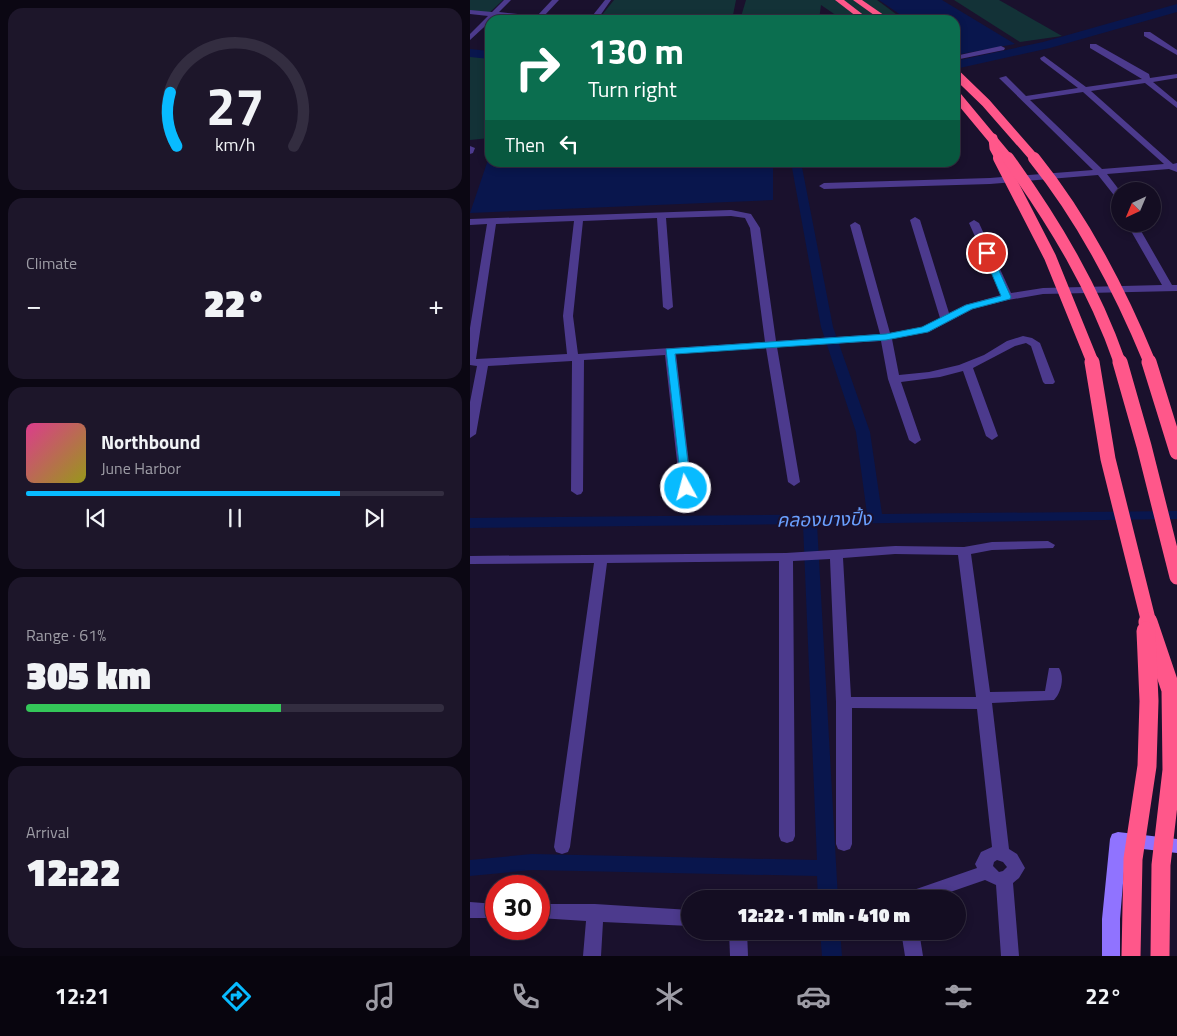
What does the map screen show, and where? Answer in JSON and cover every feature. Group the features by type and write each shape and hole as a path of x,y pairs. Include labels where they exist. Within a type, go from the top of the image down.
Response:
{"highway":[{"path":"839,0 859,15"},
{"path":"857,0 880,15"},
{"path":"960,78 985,101 1016,135 1052,180 1092,243 1133,324 1150,364 1177,452"},
{"path":"960,100 993,138 1048,214 1075,258 1122,366 1150,465 1177,577"},
{"path":"993,138 994,148 1050,256 1094,363 1108,458 1146,615 1171,690 1172,770 1161,865 1160,956"},
{"path":"1131,956 1133,859 1147,766 1149,701 1146,615"}],"street":[{"path":"470,12 492,15 508,0"},
{"path":"542,15 556,0"},
{"path":"597,15 608,0"},
{"path":"470,38 485,22"},
{"path":"1147,34 1177,54"},
{"path":"1093,46 1146,76 1146,80 1177,106"},
{"path":"960,57 1001,48"},
{"path":"1044,58 1085,90 1175,168"},
{"path":"1025,98 1177,76"},
{"path":"1003,78 1101,173 1111,186"},
{"path":"824,186 970,182 1175,168"},
{"path":"470,222 732,212 748,216 755,228 771,345 794,482"},
{"path":"661,215 668,307"},
{"path":"576,491 576,357 568,316 579,218"},
{"path":"915,220 946,319"},
{"path":"492,221 470,362 483,364 886,337 925,330 969,307 1007,297 1043,291 1173,288"},
{"path":"974,223 1007,297"},
{"path":"855,225 886,337 894,379 914,440"},
{"path":"1137,232 1173,288"},
{"path":"894,379 932,375 967,366 984,360 1016,341 1026,340 1036,345 1049,382"},
{"path":"670,351 686,488"},
{"path":"470,434 483,364"},
{"path":"967,366 992,436"},
{"path":"470,560 791,557 895,550 964,551 992,546 1048,545"},
{"path":"964,551 984,700 1001,854"},
{"path":"831,555 844,702 844,844"},
{"path":"787,836 791,557"},
{"path":"562,847 601,559"},
{"path":"844,702 984,700 1049,696 1053,692 1054,672"},
{"path":"1111,956 1111,919 1118,838 1177,846"},
{"path":"1001,854 1013,860 1016,868 1013,876 1004,880 994,878 986,872 984,864 987,857 1001,854"},
{"path":"934,890 986,872"},
{"path":"1004,880 1010,956"},
{"path":"470,910 485,911"},
{"path":"550,911 681,917"},
{"path":"592,956 595,912"},
{"path":"738,940 739,956"},
{"path":"911,940 914,956"}],"green space":[{"path":"470,0 503,0 489,13 470,11"},
{"path":"614,0 736,0 733,15 602,15"},
{"path":"746,0 877,0 897,15 836,15 821,5 820,15 742,15"},
{"path":"954,0 999,0 1062,36 1020,42"},
{"path":"470,55 485,57 485,138 470,140"}],"shaded area":[{"path":"879,0 942,0 1015,44 960,54 960,15 901,15"},
{"path":"486,167 773,167 773,200 470,213"}],"waterway":[{"path":"960,64 1045,45 1177,8"},
{"path":"470,53 485,54"},
{"path":"797,167 827,327 863,432 875,518"},
{"name":"คลองบางปิ้ง","path":"810,519 1177,515"},
{"name":"คลองบางปิ้ง","path":"470,523 810,519"},
{"path":"810,519 828,890"},
{"path":"470,868 532,862 826,868"},
{"path":"831,940 832,956"}],"route":[{"path":"686,488 670,351 886,337 907,335 925,330 969,307 1007,297 987,253"}]}
